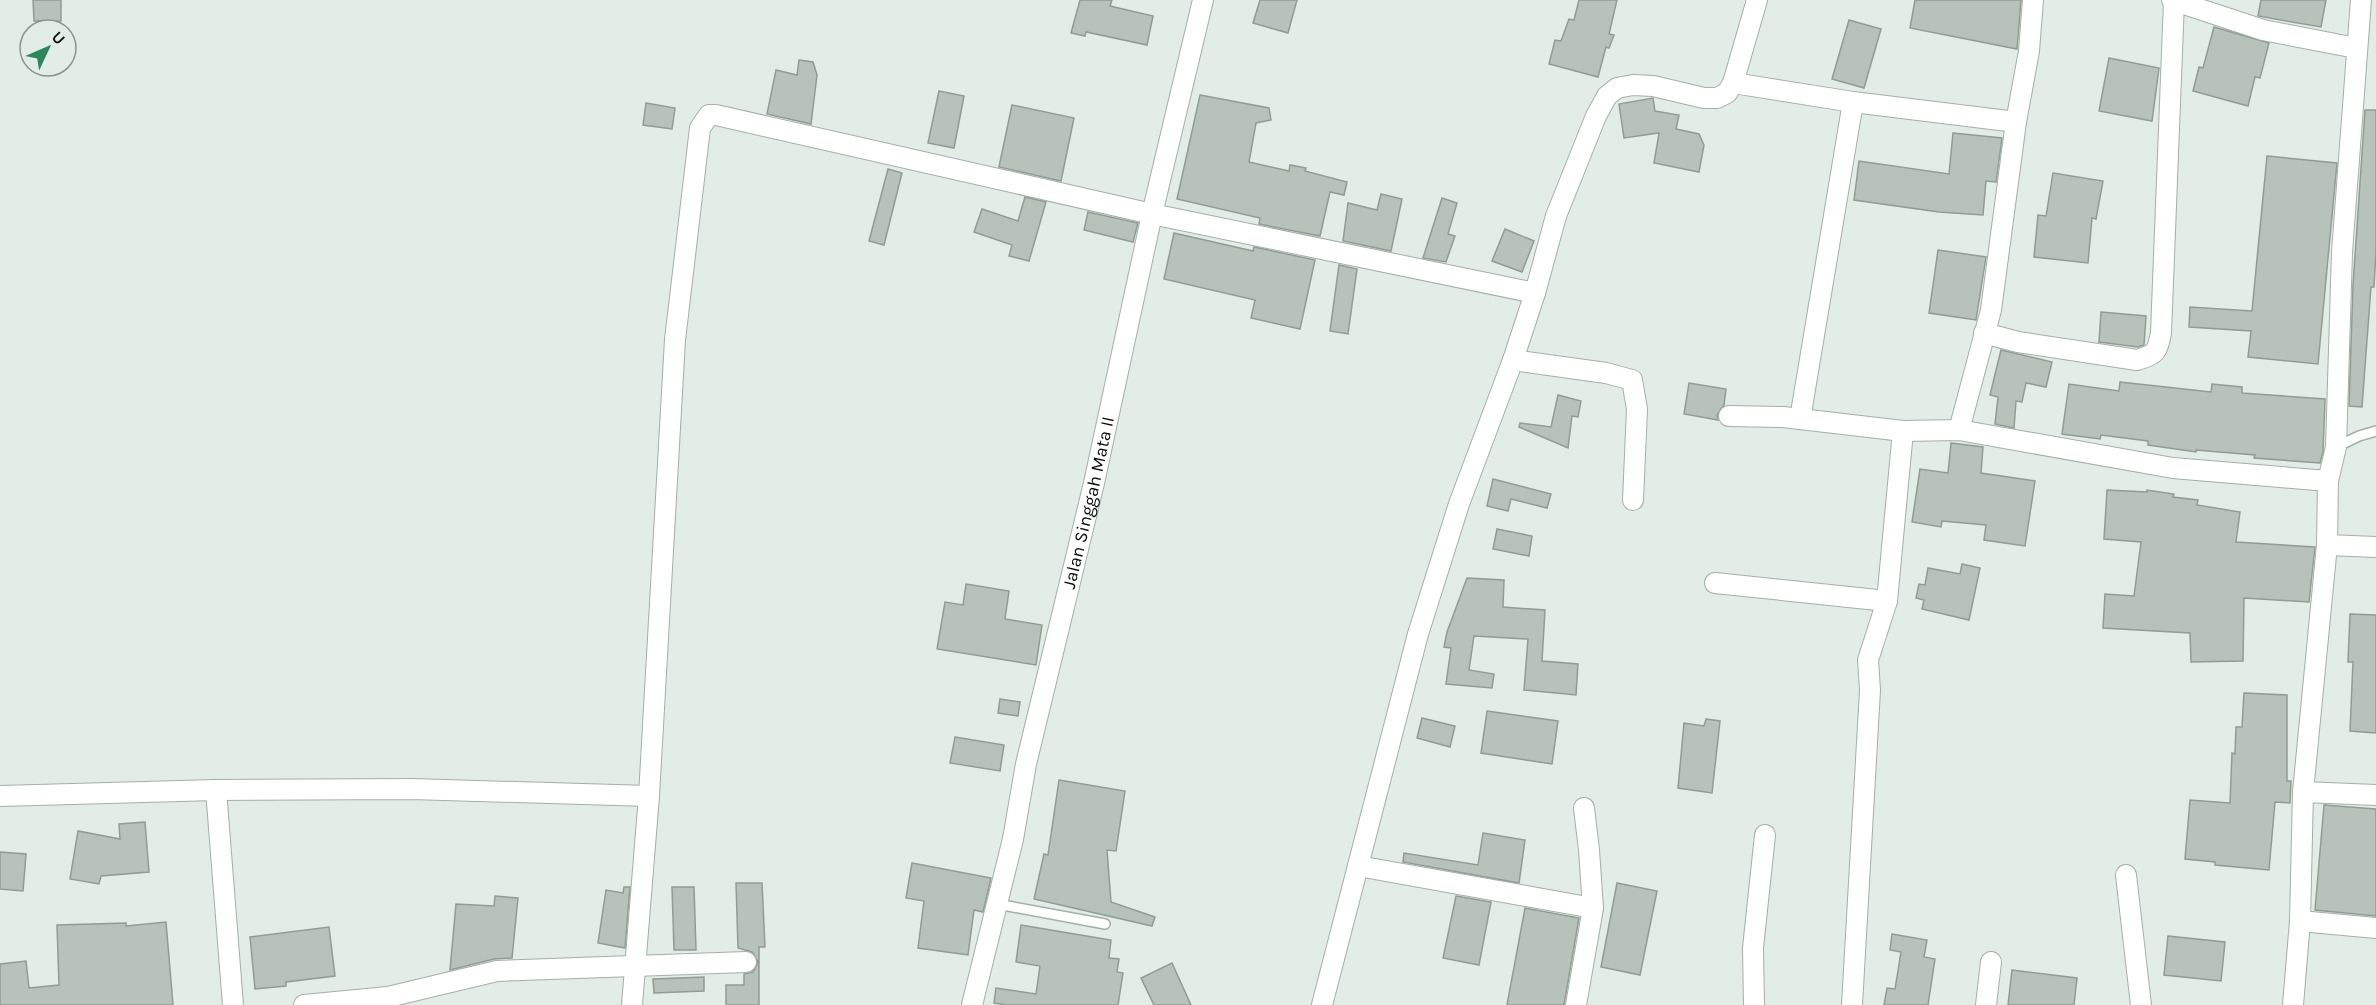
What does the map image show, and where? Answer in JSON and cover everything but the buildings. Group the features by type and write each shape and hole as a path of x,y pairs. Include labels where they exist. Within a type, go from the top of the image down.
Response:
{"street":[{"name":"Jalan Singgah Mata II","path":"972,1005 1013,839 1026,764 1094,483 1152,214 1203,0"},
{"path":"1322,1005 1418,634 1459,504 1513,360 1524,291 1596,116 1607,96 1617,88 1633,84 1653,86 1704,98 1717,98 1727,93 1733,83 1757,0"},
{"path":"1959,430 1991,310 2016,122 2029,51 2033,0"},
{"path":"1984,333 2018,342 2137,360 2152,355 2158,348 2161,333 2173,0 2263,30 2356,48"},
{"path":"2293,1005 2300,921 2303,792 2327,545 2328,482 2336,447 2342,252 2361,0"},
{"path":"1733,83 1853,102 2016,122"},
{"path":"1800,419 1853,102"},
{"path":"632,1005 649,795 675,340 700,128 709,116 716,115 1152,214 1524,291"},
{"path":"1513,360 1606,372 1632,380 1637,409 1633,500"},
{"path":"1729,416 1800,419 1903,431 1959,430 2173,468 2328,482"},
{"path":"1852,1005 1870,690 1868,660 1887,601 1903,431"},
{"path":"2327,545 2376,547"},
{"path":"1715,583 1887,601"},
{"path":"0,796 216,790 411,789 649,795"},
{"path":"216,790 233,1005"},
{"path":"2303,792 2376,795"},
{"path":"1576,1005 1593,908 1584,808"},
{"path":"1754,1005 1754,948 1765,835"},
{"path":"1358,867 1593,908"},
{"path":"2126,875 2141,1005"},
{"path":"2300,921 2376,928"},
{"path":"304,1005 388,997 496,970 746,962"},
{"path":"1986,1005 1991,962"}],"lane":[{"path":"2336,447 2376,431"},
{"path":"998,904 1105,924"}]}
